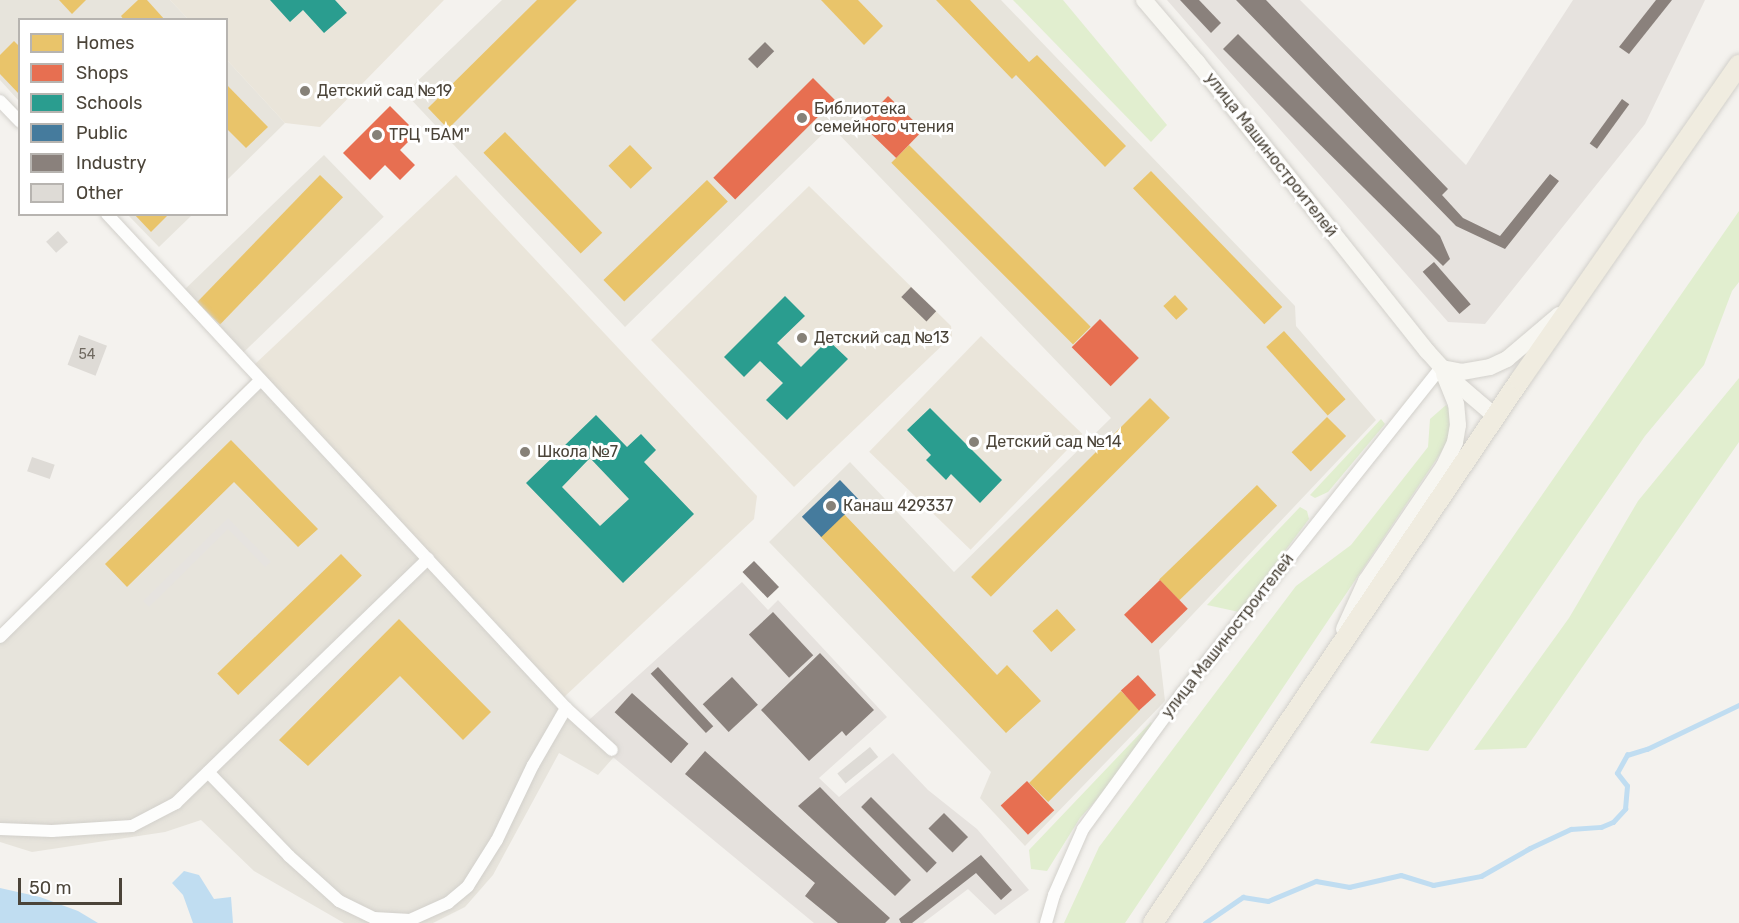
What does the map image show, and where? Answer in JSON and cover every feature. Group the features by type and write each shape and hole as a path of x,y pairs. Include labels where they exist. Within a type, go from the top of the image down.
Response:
{"highway":[{"path":"1153,923 1334,654 1739,65"}],"main road":[{"name":"улица Машиностроителей","path":"1144,0 1197,62 1441,368 1496,417"},
{"path":"1441,368 1451,371 1474,371 1507,359 1577,300"},
{"path":"1334,654 1366,581 1444,466 1455,442 1458,425 1456,404 1441,368"}],"street":[{"path":"0,101 18,120"},
{"path":"109,216 566,708 612,750"},
{"name":"улица Машиностроителей","path":"1046,923 1054,895 1083,829 1182,693 1441,368"},
{"path":"0,637 261,381"},
{"path":"0,829 52,831 132,826 176,803 428,559"},
{"path":"208,772 290,856 339,901 374,918 410,920 448,903 468,886 497,840 533,765 566,708"}],"shaded area":[{"path":"0,0 170,0 187,18 18,18 18,100 0,80"},
{"name":"Детский сад №19","path":"170,0 444,0 320,127 285,123 228,61 228,18 187,18"},
{"path":"502,0 1001,0 1295,306 1296,326 1376,420 1159,650 1165,701 1025,846 980,798 991,772 769,542 850,462 954,572 1111,418 831,126 625,327 405,93"},
{"path":"1167,0 1300,0 1466,165 1573,0 1705,0 1645,124 1485,324 1448,322"},
{"path":"228,61 285,123 228,179"},
{"path":"324,155 384,217 236,360 176,298"},
{"name":"Школа №7","path":"456,175 757,496 754,519 562,699 253,366"},
{"name":"Детский сад №13","path":"809,186 951,326 952,336 794,487 651,340"},
{"path":"129,216 191,216 159,247"},
{"name":"Детский сад №14","path":"981,336 1082,434 971,550 869,452"},
{"path":"258,372 562,699 620,750 598,775 559,753 493,875 465,907 433,923 344,923 254,871 201,820 165,832 32,852 0,842 0,628"},
{"path":"228,518 271,562 265,567 228,529 149,607 143,601"},
{"path":"742,582 768,610 778,600 887,717 819,778 839,797 893,753 928,790 977,829 1029,890 995,915 968,889 923,923 814,923 579,729"}],"green space":[{"path":"1013,0 1063,0 1167,125 1151,142"},
{"path":"1739,211 1739,282 1732,291 1704,365 1645,436 1428,751 1370,743"},
{"path":"1739,378 1739,442 1526,748 1474,750 1569,618 1638,501"},
{"path":"1446,405 1449,409 1450,439 1125,923 1064,923 1099,847 1296,586 1351,545 1428,447 1430,419"},
{"path":"1381,419 1385,424 1328,492 1315,498 1310,495"},
{"path":"1300,507 1307,511 1309,519 1239,612 1207,605"},
{"path":"1151,722 1153,727 1108,787 1080,818 1047,871 1031,869 1029,850"}],"water":[{"path":"184,871 199,875 214,899 231,897 233,923 193,923 183,895 172,883"},
{"path":"0,888 40,897 78,911 98,923 0,923"}],"building: Homes":[{"path":"59,0 86,0 72,14"},
{"path":"138,0 147,0 163,18 122,18 121,16"},
{"path":"537,0 577,0 448,129 428,108"},
{"path":"821,0 858,0 883,26 864,45"},
{"path":"936,0 970,0 1029,62 1037,55 1126,146 1105,167 1016,75 1012,79"},
{"path":"14,41 18,45 18,93 0,74 0,55"},
{"path":"228,86 268,127 246,148 228,130"},
{"path":"505,132 602,233 581,254 483,153"},
{"path":"630,145 652,168 631,189 608,166"},
{"path":"909,145 1091,327 1073,344 891,163"},
{"path":"1151,171 1282,307 1264,324 1133,188"},
{"path":"320,175 343,197 220,325 197,302"},
{"path":"707,180 728,202 624,302 603,280"},
{"path":"136,216 167,216 151,232"},
{"path":"1175,295 1188,309 1176,320 1163,306"},
{"path":"1284,331 1346,399 1328,415 1266,347"},
{"path":"1150,398 1170,418 991,597 971,577"},
{"path":"1327,417 1346,436 1311,471 1292,452"},
{"path":"231,440 318,529 298,547 234,482 127,587 105,564"},
{"path":"1257,485 1277,506 1179,600 1159,579"},
{"path":"844,514 997,675 1007,665 1041,701 1006,733 820,536"},
{"path":"341,554 362,576 238,695 217,673"},
{"path":"1057,609 1076,630 1051,652 1032,631"},
{"path":"399,619 491,712 463,740 400,676 308,766 279,740"},
{"path":"1121,691 1140,710 1048,802 1029,783"}],"building: Shops":[{"path":"813,78 835,100 735,200 713,178"},
{"path":"888,96 923,130 896,158 861,124"},
{"path":"390,106 417,133 400,150 415,165 400,180 385,165 370,180 343,153"},
{"path":"1100,319 1139,358 1111,386 1072,347"},
{"path":"1160,580 1188,609 1152,644 1124,615"},
{"path":"1138,675 1156,695 1139,710 1121,690"},
{"path":"1027,781 1054,810 1028,835 1001,806"}],"building: Schools":[{"path":"270,0 335,0 347,13 324,33 303,10 290,22"},
{"path":"785,296 805,316 777,343 801,367 828,340 848,359 787,420 766,400 783,383 760,361 744,377 724,357"},
{"path":"930,408 1002,480 980,503 951,474 946,480 926,460 931,455 907,430"},
{"path":"596,415 627,447 641,434 656,450 644,462 694,514 623,583 526,483","holes":["590,458 629,499 600,526 562,487"]}],"building: Public":[{"path":"840,480 859,500 821,537 802,517"}],"building: Industry":[{"path":"1180,0 1199,0 1221,23 1211,33"},
{"path":"1236,0 1266,0 1448,189 1442,195 1463,218 1500,236 1550,174 1559,181 1505,249 1456,226"},
{"path":"1656,0 1672,0 1629,54 1619,47"},
{"path":"1238,34 1440,236 1450,259 1443,266 1223,49"},
{"path":"765,42 774,51 757,68 748,59"},
{"path":"1622,99 1629,104 1597,149 1590,143"},
{"path":"1434,262 1471,304 1459,314 1423,272"},
{"path":"911,287 936,311 926,321 901,297"},
{"path":"754,561 779,587 767,598 742,572"},
{"path":"773,612 813,655 789,678 749,635"},
{"path":"820,653 874,710 846,736 842,731 809,761 761,710"},
{"path":"658,667 713,726 706,733 651,674"},
{"path":"732,677 758,705 729,732 703,704"},
{"path":"632,693 688,744 671,763 615,712"},
{"path":"705,751 890,918 885,923 838,923 805,896 815,883 685,774"},
{"path":"820,787 911,880 895,896 798,806"},
{"path":"871,797 937,863 927,873 861,807"},
{"path":"944,813 968,837 952,853 928,829"},
{"path":"981,855 1012,890 1001,900 976,873 912,923 901,923 899,919"}],"building: Other":[{"path":"58,231 68,242 56,253 46,242"},
{"path":"79,335 107,346 96,376 68,365"},
{"path":"32,457 55,465 50,479 27,471"},
{"path":"870,747 878,757 846,784 837,773"}],"waterway":[{"path":"1205,923 1243,897 1268,901 1316,881 1349,887 1401,875 1433,885 1481,876 1530,848 1571,829 1601,827 1613,822 1625,809 1627,786 1617,773 1627,755 1647,749 1739,705"}],"place":[{"name":"Детский сад №19","path":"305,91"},
{"name":"Библиотека семейного чтения","path":"802,118"},
{"name":"ТРЦ \"БАМ\"","path":"377,135"},
{"name":"Детский сад №13","path":"802,338"},
{"name":"Детский сад №14","path":"974,442"},
{"name":"Школа №7","path":"525,452"},
{"name":"Канаш 429337","path":"831,506"}]}
